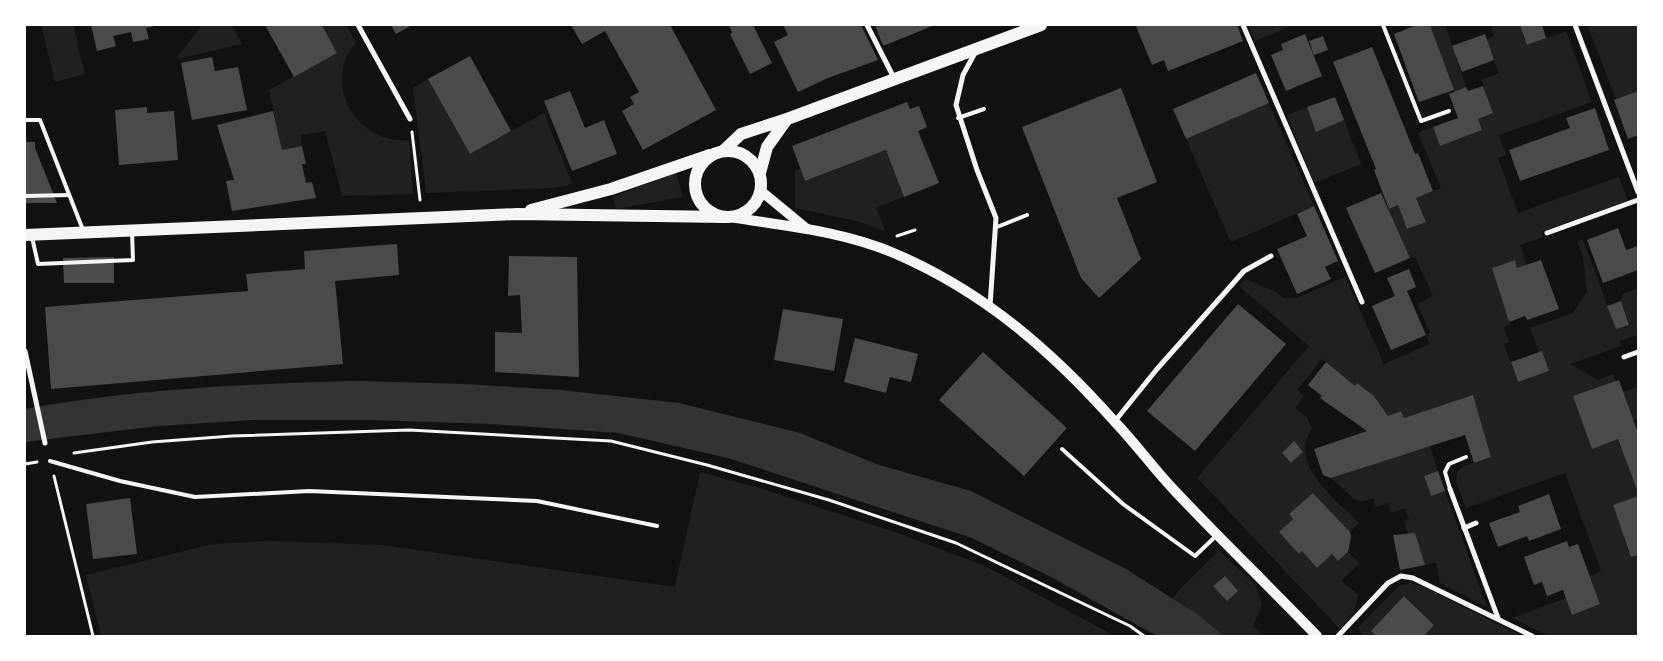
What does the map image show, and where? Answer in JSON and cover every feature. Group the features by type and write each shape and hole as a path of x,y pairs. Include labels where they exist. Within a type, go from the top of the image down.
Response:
{"main road":[{"path":"787,119 768,147 760,173 761,191 751,208 742,214 727,217 707,210 699,200 695,189 698,169 706,159 719,152 741,134 787,119 1040,25"},
{"path":"517,214 611,189 719,152 735,151 746,156 760,173"},
{"path":"761,191 807,230"},
{"path":"28,235 517,214 727,217 843,237 895,253 952,282 1017,325 1052,357 1115,421 1173,489 1317,636"}],"street":[{"path":"358,25 410,119"},
{"path":"867,25 894,78"},
{"path":"1243,25 1362,302"},
{"path":"1575,25 1638,192"},
{"path":"979,47 963,74 956,105 958,118 996,218 997,227 990,306"},
{"path":"1548,233 1638,200"},
{"path":"1115,421 1157,369 1244,271 1271,256"},
{"path":"25,352 45,443"},
{"path":"1624,357 1638,352"},
{"path":"1450,488 1498,618"},
{"path":"1464,528 1476,523"},
{"path":"1338,636 1388,583 1401,576 1413,578 1532,636"}],"lane":[{"path":"1383,25 1421,121 1449,111"},
{"path":"958,118 984,109"},
{"path":"25,120 40,120 83,233"},
{"path":"25,196 69,195"},
{"path":"997,227 1027,215"},
{"path":"28,235 38,264 133,260 132,231"},
{"path":"1062,449 1123,504 1195,556 1217,534"},
{"path":"1450,488 1445,472 1448,464 1466,457"},
{"path":"50,461 120,481 195,497 309,491 537,501 657,526"}],"path":[{"path":"410,119 422,218"},
{"path":"896,236 915,230"},
{"path":"93,636 50,461 81,450 126,445 279,433 409,430 611,441 707,465 829,500 956,543 1130,626 1144,636"}],"shaded area":[{"path":"41,25 73,25 85,74 55,82"},
{"path":"202,25 232,25 242,44 176,59"},
{"path":"322,25 346,25 356,42 346,58 342,76 344,93 350,109 360,122 374,133 390,139 409,140 413,194 342,196 325,131 301,135 302,146 282,150 269,90 337,53"},
{"path":"1248,25 1293,25 1255,41"},
{"path":"1430,25 1445,25 1466,87 1454,92"},
{"path":"1490,25 1520,25 1527,45 1566,31 1592,102 1499,135 1506,155 1498,158 1518,213 1619,177 1628,201 1542,231 1543,237 1520,245 1527,265 1517,268 1514,260 1492,268 1510,325 1504,327 1509,342 1504,344 1518,382 1549,371 1542,352 1539,353 1530,328 1573,313 1587,292 1583,256 1577,241 1583,239 1616,329 1629,324 1621,301 1623,294 1638,288 1638,335 1620,341 1621,346 1570,364 1598,380 1613,374 1615,382 1592,448 1618,439 1638,494 1638,496 1613,505 1631,557 1638,555 1638,636 1550,636 1512,618 1566,598 1572,614 1600,604 1590,576 1601,571 1565,473 1466,508 1456,481 1457,472 1464,466 1491,457 1472,396 1404,418 1401,411 1388,416 1374,396 1357,383 1355,386 1322,359 1297,390 1304,396 1295,408 1307,417 1312,429 1306,442 1305,455 1310,468 1328,493 1359,523 1350,532 1313,493 1289,514 1293,519 1279,532 1299,553 1302,551 1317,568 1332,554 1338,561 1348,552 1360,563 1341,581 1358,594 1353,613 1340,629 1197,478 1309,346 1239,286 1245,279 1276,292 1283,298 1296,298 1345,277 1384,364 1430,344 1426,335 1430,333 1417,304 1433,296 1415,257 1410,258 1388,210 1398,205 1407,229 1426,221 1416,198 1441,188 1418,133 1433,127 1440,146 1482,130 1478,119 1493,113 1481,80 1499,73 1486,40 1494,36"},
{"path":"1593,25 1638,25 1638,91 1616,99 1588,27"},
{"path":"428,79 470,154 544,113 572,183 553,188 426,193 413,88"},
{"path":"1269,103 1314,206 1231,242 1186,139"},
{"path":"1307,107 1316,131 1344,120 1361,164 1314,183 1287,115"},
{"path":"886,150 904,197 876,208 885,231 856,221 795,208 795,171 801,169 806,181"},
{"path":"676,172 683,197 616,209 613,197"},
{"path":"355,381 466,384 561,390 679,403 800,433 879,465 971,491 1126,569 1200,616 1224,636 1157,636 1051,577 972,538 728,458 618,433 490,424 373,420 253,420 158,426 25,442 25,409 149,392"},
{"path":"1638,387 1638,418 1633,420 1623,392"},
{"path":"1430,446 1438,471 1424,477 1431,496 1445,491 1487,607 1440,583 1436,563 1425,565 1415,534 1408,534 1404,521 1409,519 1405,508 1391,513 1388,503 1376,507 1373,498 1362,502 1353,498 1331,478"},
{"path":"700,472 759,488 892,531 985,566 1115,636 101,636 86,575 213,544 268,541 382,545 675,587"},
{"path":"1219,551 1255,584 1262,605 1253,626 1264,636 1224,636 1200,616 1173,599 1179,590","holes":["1224,576 1238,591 1227,601 1213,586"]},
{"path":"1410,583 1426,588 1522,636 1424,636 1434,625 1405,596 1371,631 1376,636 1363,636 1358,628 1399,586"}],"building":[{"path":"91,25 155,26 146,28 149,39 133,42 131,32 113,36 116,46 97,51"},
{"path":"265,25 322,25 337,53 294,77"},
{"path":"391,25 412,25 396,34"},
{"path":"571,25 670,25 716,110 643,150 622,111 634,104 630,97 639,92 605,31 582,44"},
{"path":"729,25 753,25 772,63 750,74 730,34 732,33"},
{"path":"783,25 861,25 878,60 828,78 798,92 774,42 788,35"},
{"path":"875,25 935,25 883,46"},
{"path":"1237,25 1243,41 1168,71 1164,60 1152,65 1136,26"},
{"path":"1417,25 1430,25 1454,90 1419,102 1394,34"},
{"path":"1520,25 1542,25 1546,38 1527,45"},
{"path":"1305,34 1322,76 1286,91 1271,55 1283,50 1281,44"},
{"path":"1485,34 1494,60 1462,72 1452,46"},
{"path":"1323,36 1328,50 1314,55 1309,41"},
{"path":"1372,47 1415,154 1418,153 1433,191 1416,198 1426,222 1407,229 1398,205 1389,209 1374,170 1376,169 1333,62"},
{"path":"470,56 511,131 470,154 428,79"},
{"path":"212,57 215,71 238,67 247,110 192,120 181,63"},
{"path":"1256,73 1269,103 1186,139 1173,109"},
{"path":"1483,86 1493,113 1478,119 1482,130 1440,146 1433,127 1458,118 1449,94 1466,87 1468,91"},
{"path":"1121,88 1157,182 1117,198 1141,259 1099,298 1081,278 1022,127"},
{"path":"570,91 585,128 604,120 617,154 572,171 544,101"},
{"path":"1638,91 1638,135 1628,139 1614,100"},
{"path":"1335,97 1344,120 1316,132 1307,107"},
{"path":"907,102 910,109 919,106 927,127 918,131 939,183 904,197 886,150 805,181 792,146"},
{"path":"147,107 147,113 174,111 178,160 119,165 115,110"},
{"path":"1595,108 1609,150 1520,181 1509,150 1570,128 1566,118"},
{"path":"273,111 282,150 302,146 306,164 302,164 306,183 312,182 316,198 232,211 226,181 234,180 217,125"},
{"path":"25,142 35,142 35,148 57,203 26,203"},
{"path":"1381,193 1410,258 1375,273 1346,208"},
{"path":"1314,206 1338,261 1325,267 1331,279 1297,294 1277,249 1307,236 1297,214"},
{"path":"1618,228 1626,250 1638,246 1638,270 1603,283 1587,240"},
{"path":"397,244 399,275 335,281 343,364 51,389 45,307 248,291 246,274 305,269 304,251"},
{"path":"509,256 577,257 579,377 495,372 495,332 522,333 520,295 508,296"},
{"path":"114,257 114,283 64,283 63,258"},
{"path":"1515,260 1517,268 1541,260 1559,309 1527,320 1525,316 1509,322 1492,268"},
{"path":"1409,269 1416,287 1407,291 1426,335 1391,350 1372,306 1395,296 1387,278"},
{"path":"1621,301 1629,325 1616,329 1607,306"},
{"path":"1238,304 1286,344 1195,451 1147,411"},
{"path":"783,309 843,319 834,371 774,360"},
{"path":"855,338 918,354 911,382 890,377 886,393 844,382"},
{"path":"1542,351 1549,371 1518,382 1511,362"},
{"path":"983,352 1067,428 1024,476 939,400"},
{"path":"1326,362 1355,386 1357,383 1374,396 1388,416 1401,411 1404,418 1473,395 1491,457 1474,463 1465,435 1331,478 1323,475 1314,449 1367,431 1320,398 1322,396 1308,385"},
{"path":"1619,380 1638,433 1638,493 1618,439 1592,449 1573,396"},
{"path":"1294,441 1303,452 1291,463 1282,453"},
{"path":"1438,471 1445,491 1431,496 1424,476"},
{"path":"1313,493 1350,532 1351,537 1348,552 1338,561 1332,554 1317,568 1302,551 1299,554 1279,532 1293,519 1289,514"},
{"path":"1549,494 1561,529 1529,541 1527,536 1498,547 1489,523 1520,512 1518,506"},
{"path":"1638,496 1638,555 1631,557 1613,505"},
{"path":"130,498 137,554 93,559 86,504"},
{"path":"1415,533 1425,565 1400,570 1393,535"},
{"path":"1567,541 1569,547 1578,544 1600,604 1572,615 1563,590 1547,596 1542,582 1534,585 1524,557"},
{"path":"1225,576 1238,591 1227,601 1213,586"},
{"path":"1404,596 1434,625 1424,636 1376,636 1371,631"}]}
